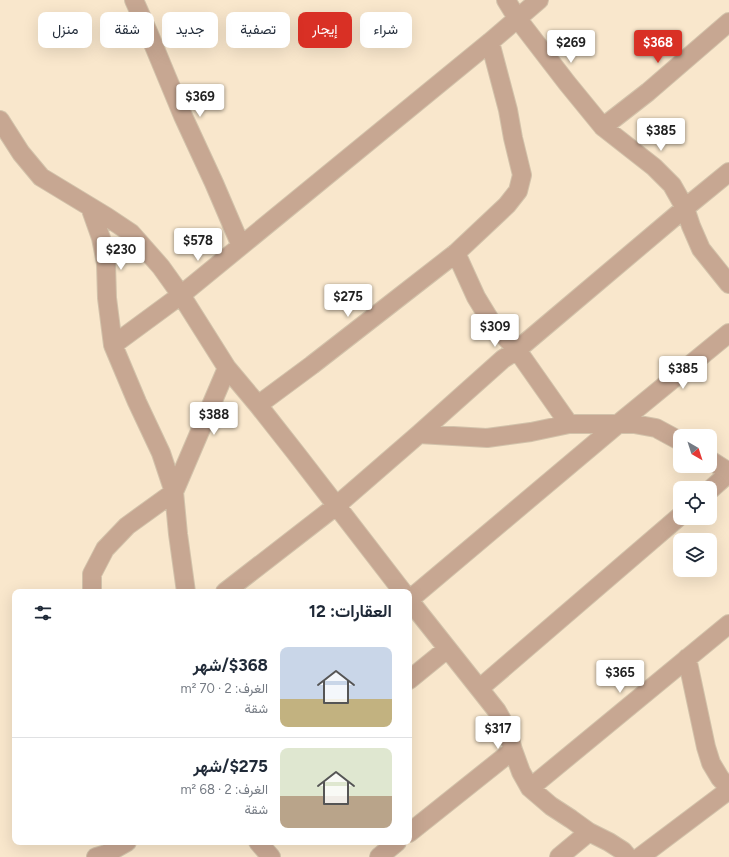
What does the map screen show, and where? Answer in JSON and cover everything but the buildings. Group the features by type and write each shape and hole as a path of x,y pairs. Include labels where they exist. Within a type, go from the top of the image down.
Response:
{"street":[{"path":"134,0 240,246"},
{"path":"506,0 566,83 603,127 654,167 672,185 685,208 701,249 729,284"},
{"path":"113,345 181,295 490,42 539,0"},
{"path":"603,127 648,92 729,22"},
{"path":"258,405 312,365 456,252 507,205 518,191 522,175 508,110 490,42"},
{"path":"0,120 21,153 41,177 131,233 161,268 181,295 227,368 258,405 401,589"},
{"path":"229,589 336,506 503,359 517,350 729,172"},
{"path":"90,207 101,238 106,263 107,298 113,345 137,402 161,453 174,492 186,589"},
{"path":"456,252 476,297 490,320 517,350 570,424"},
{"path":"412,597 618,424 729,334"},
{"path":"92,589 92,574 105,549 126,526 174,492 227,368"},
{"path":"419,434 487,438 531,432 570,424 634,424 656,428 673,437"},
{"path":"717,465 729,473 717,484"},
{"path":"480,688 673,522"},
{"path":"412,604 497,711 507,729 521,772 530,788 551,806 589,832 623,851 628,857"},
{"path":"530,788 729,624"},
{"path":"412,678 447,649"},
{"path":"640,857 729,789 711,763 706,747 687,658"},
{"path":"412,831 513,750"},
{"path":"559,857 589,832"},
{"path":"96,857 106,854 122,845"},
{"path":"260,845 270,857"},
{"path":"379,857 394,845"}]}
